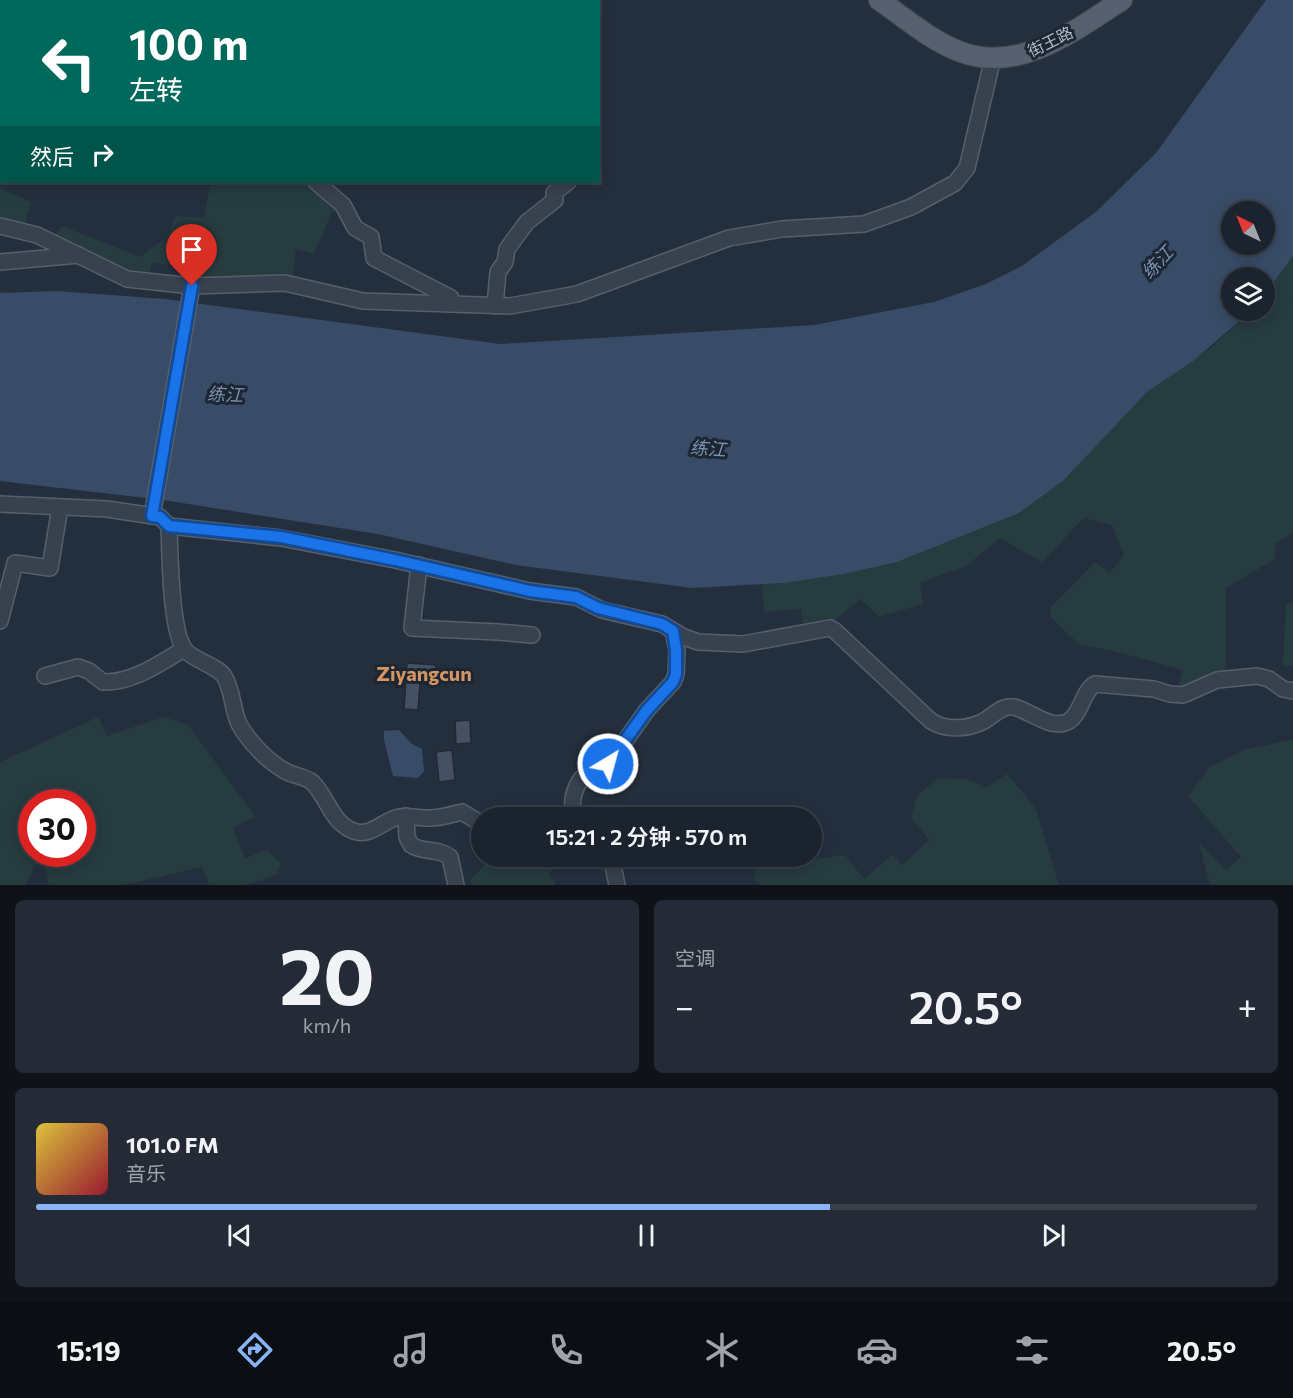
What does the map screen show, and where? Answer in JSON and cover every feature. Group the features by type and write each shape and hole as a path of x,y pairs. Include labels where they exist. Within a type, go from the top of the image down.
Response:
{"main road":[{"name":"街王路","path":"879,0 934,38 962,52 993,58 1021,55 1056,42 1122,0"}],"street":[{"path":"0,226 37,235 127,279 192,286 285,283 363,301 510,306 577,294 729,238 782,229 864,224 911,207 949,187 967,168 993,58"},
{"path":"316,183 343,204 355,228 371,237 374,258 451,298 452,304"},
{"path":"495,306 498,272 505,262 507,249 527,222 555,200 554,192 567,183"},
{"path":"0,262 79,255"},
{"path":"152,516 192,286"},
{"path":"0,504 107,509 160,517 169,526 281,537 530,591 576,597 598,608 662,624 698,642 743,644 830,628 931,721 942,726 968,726 984,721 1010,706 1040,720 1065,722 1072,718 1086,692 1095,684 1154,689 1174,695 1183,695 1217,680 1257,676 1269,679 1283,689 1293,691"},
{"path":"0,621 15,564 50,568 60,507"},
{"path":"169,526 174,618 184,649 222,674 238,722 250,740 273,763 311,782 332,812 346,827 362,832 398,817 440,818 462,812 471,817"},
{"path":"418,565 412,628 532,635"},
{"path":"573,807 579,780 593,770 608,764 647,710 673,682 676,674 676,650 673,631"},
{"path":"45,676 78,667 90,671 103,682 124,680 152,668 184,649"},
{"path":"406,816 407,837 411,845 450,856 456,885"},
{"path":"613,867 617,885"}],"green space":[{"path":"226,183 311,183 340,213 332,211 314,254 296,249 293,276 194,278 191,267 152,263 149,277 127,274 55,236 62,226 140,257 167,237 176,216 204,218 210,186"},
{"path":"0,188 31,202 25,224 0,222"},
{"path":"1293,256 1293,533 1275,543 1275,559 1226,588 1226,672 1178,689 1183,670 1114,651 1080,645 1050,617 1051,607 1095,562 1110,573 1124,555 1112,525 1084,518 1042,562 1000,538 966,566 920,583 923,604 879,617 861,599 830,624 803,624 801,609 764,612 762,585 897,562 1019,513 1063,481 1148,391 1214,345 1239,321 1275,321 1275,280"},
{"path":"1293,601 1293,666 1283,665 1286,606"},
{"path":"98,717 107,736 164,717 188,725 255,816 233,828 245,858 267,850 281,864 277,874 246,885 209,885 202,867 124,885 49,885 45,867 96,867 96,789 18,789 18,867 34,867 26,885 0,885 0,762"},
{"path":"1293,739 1293,885 1210,885 1199,843 1226,870 1241,857 1188,796 1209,767 1244,750"},
{"path":"1007,774 1035,807 1059,885 760,885 754,880 756,867 822,867 822,858 845,855 864,879 893,854 902,865 929,840 911,818 917,795 939,778 966,779 987,787"},
{"path":"483,867 557,867 548,874 557,885 472,885 470,880"}],"water":[{"name":"练江","path":"1266,0 1293,0 1293,256 1275,280 1275,267 1221,267 1221,321 1239,321 1193,361 1148,391 1063,481 1019,513 897,562 843,574 784,583 692,588 516,565 378,534 163,500 0,481 0,293 57,291 165,299 500,344 814,325 934,302 986,284 1022,266 1097,211 1156,153"},
{"path":"399,730 412,744 422,749 424,771 418,778 393,776 384,731"}],"building":[{"path":"407,663 436,665 435,676 431,675 431,684 420,684 418,710 404,709"},
{"path":"470,720 471,743 456,744 455,721"},
{"path":"452,750 455,780 439,782 436,752"}],"district":[{"name":"Ziyangcun","path":"424,673"}],"route":[{"path":"192,286 152,516 160,517 169,526 281,537 530,591 576,597 602,610 662,624 673,631 676,674 673,682 647,710 608,764"}]}
